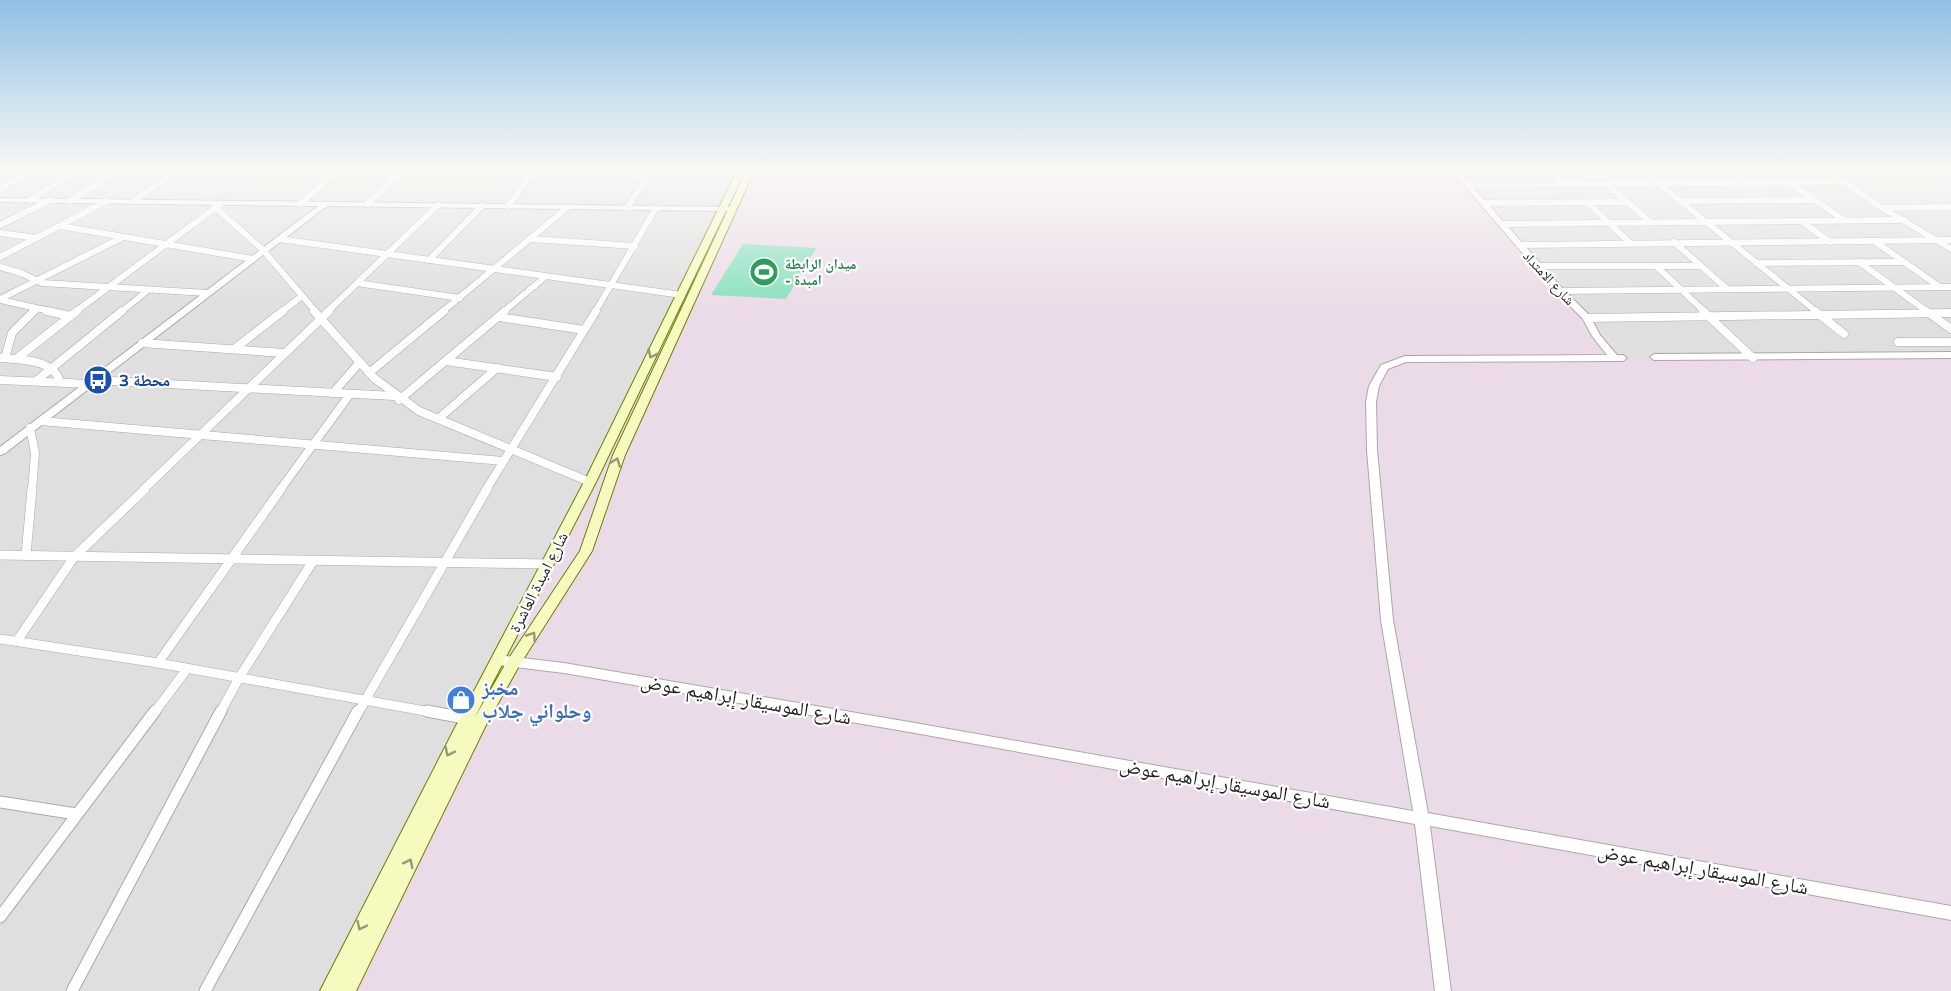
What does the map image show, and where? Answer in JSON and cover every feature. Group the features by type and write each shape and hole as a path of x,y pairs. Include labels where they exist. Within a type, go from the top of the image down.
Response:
{"main road":[{"name":"شارع امبدة العاشرة","path":"329,991 724,215"},
{"name":"شارع امبدة العاشرة","path":"346,991 481,720 514,662 565,586 585,551 619,455 724,215"}],"street":[{"path":"0,225 20,215"},
{"path":"0,257 80,215"},
{"path":"16,359 107,287 204,215"},
{"path":"228,215 264,251 359,363 396,398 438,419 590,482"},
{"path":"0,452 310,215"},
{"path":"16,640 74,557 428,215"},
{"path":"429,260 473,215"},
{"path":"369,373 558,215"},
{"path":"205,991 363,701 503,461 557,377 652,215"},
{"name":"شارع الامتداد","path":"1422,820 1387,620 1372,450 1371,402 1377,377 1389,363 1405,359 1619,358 1596,336 1587,318 1560,291 1495,215"},
{"path":"1600,215 1630,243"},
{"path":"1642,215 1650,222"},
{"path":"1698,215 1844,334"},
{"path":"1837,215 1844,220"},
{"path":"1896,215 1951,249"},
{"path":"1502,224 1905,220"},
{"path":"1801,221 1830,242"},
{"path":"60,226 253,259"},
{"path":"0,233 38,238"},
{"path":"0,299 124,237"},
{"path":"531,238 634,246"},
{"path":"279,239 682,295"},
{"path":"1519,245 1951,240"},
{"path":"1874,241 1940,287"},
{"path":"1674,242 1727,289"},
{"path":"1859,262 1951,329"},
{"path":"1756,263 1904,262"},
{"path":"1538,266 1700,266"},
{"path":"1656,266 1753,358"},
{"path":"0,267 46,284 207,293"},
{"path":"0,380 247,389 396,398 446,361 545,277"},
{"path":"357,282 460,298"},
{"path":"1560,291 1951,287"},
{"path":"36,381 148,290"},
{"path":"234,349 302,296"},
{"path":"0,299 70,316"},
{"path":"36,309 12,333 3,358 16,359 52,369 58,375 60,382"},
{"path":"1587,318 1951,313"},
{"path":"499,317 584,330"},
{"path":"1898,342 1951,342"},
{"path":"142,343 284,352"},
{"path":"1654,357 1951,355"},
{"path":"446,361 557,377"},
{"path":"333,393 359,363"},
{"path":"438,419 497,368"},
{"path":"158,663 229,560 350,394"},
{"path":"41,421 503,461"},
{"path":"26,555 35,453 30,428"},
{"path":"0,555 547,564"},
{"path":"72,991 238,678 313,561"},
{"path":"0,639 158,663 481,720"},
{"name":"شارع الموسيقار إبراهيم عوض","path":"498,660 564,668 915,728 1951,913"},
{"path":"0,917 186,669"},
{"path":"0,802 76,814"},
{"path":"1422,820 1443,991"}],"shaded area":[{"path":"0,215 1951,215 1951,991 0,991"},
{"path":"721,215 1496,215 1629,360 1951,354 1951,991 349,991"}],"green space":[{"name":"ميدان الرابطة - امبدة","path":"743,244 816,248 786,299 711,295"}],"place":[{"name":"ميدان الرابطة - امبدة","path":"764,272"},
{"name":"محطة 3","path":"98,380"},
{"name":"مخبز وحلواني جلاب","path":"461,700"}]}
